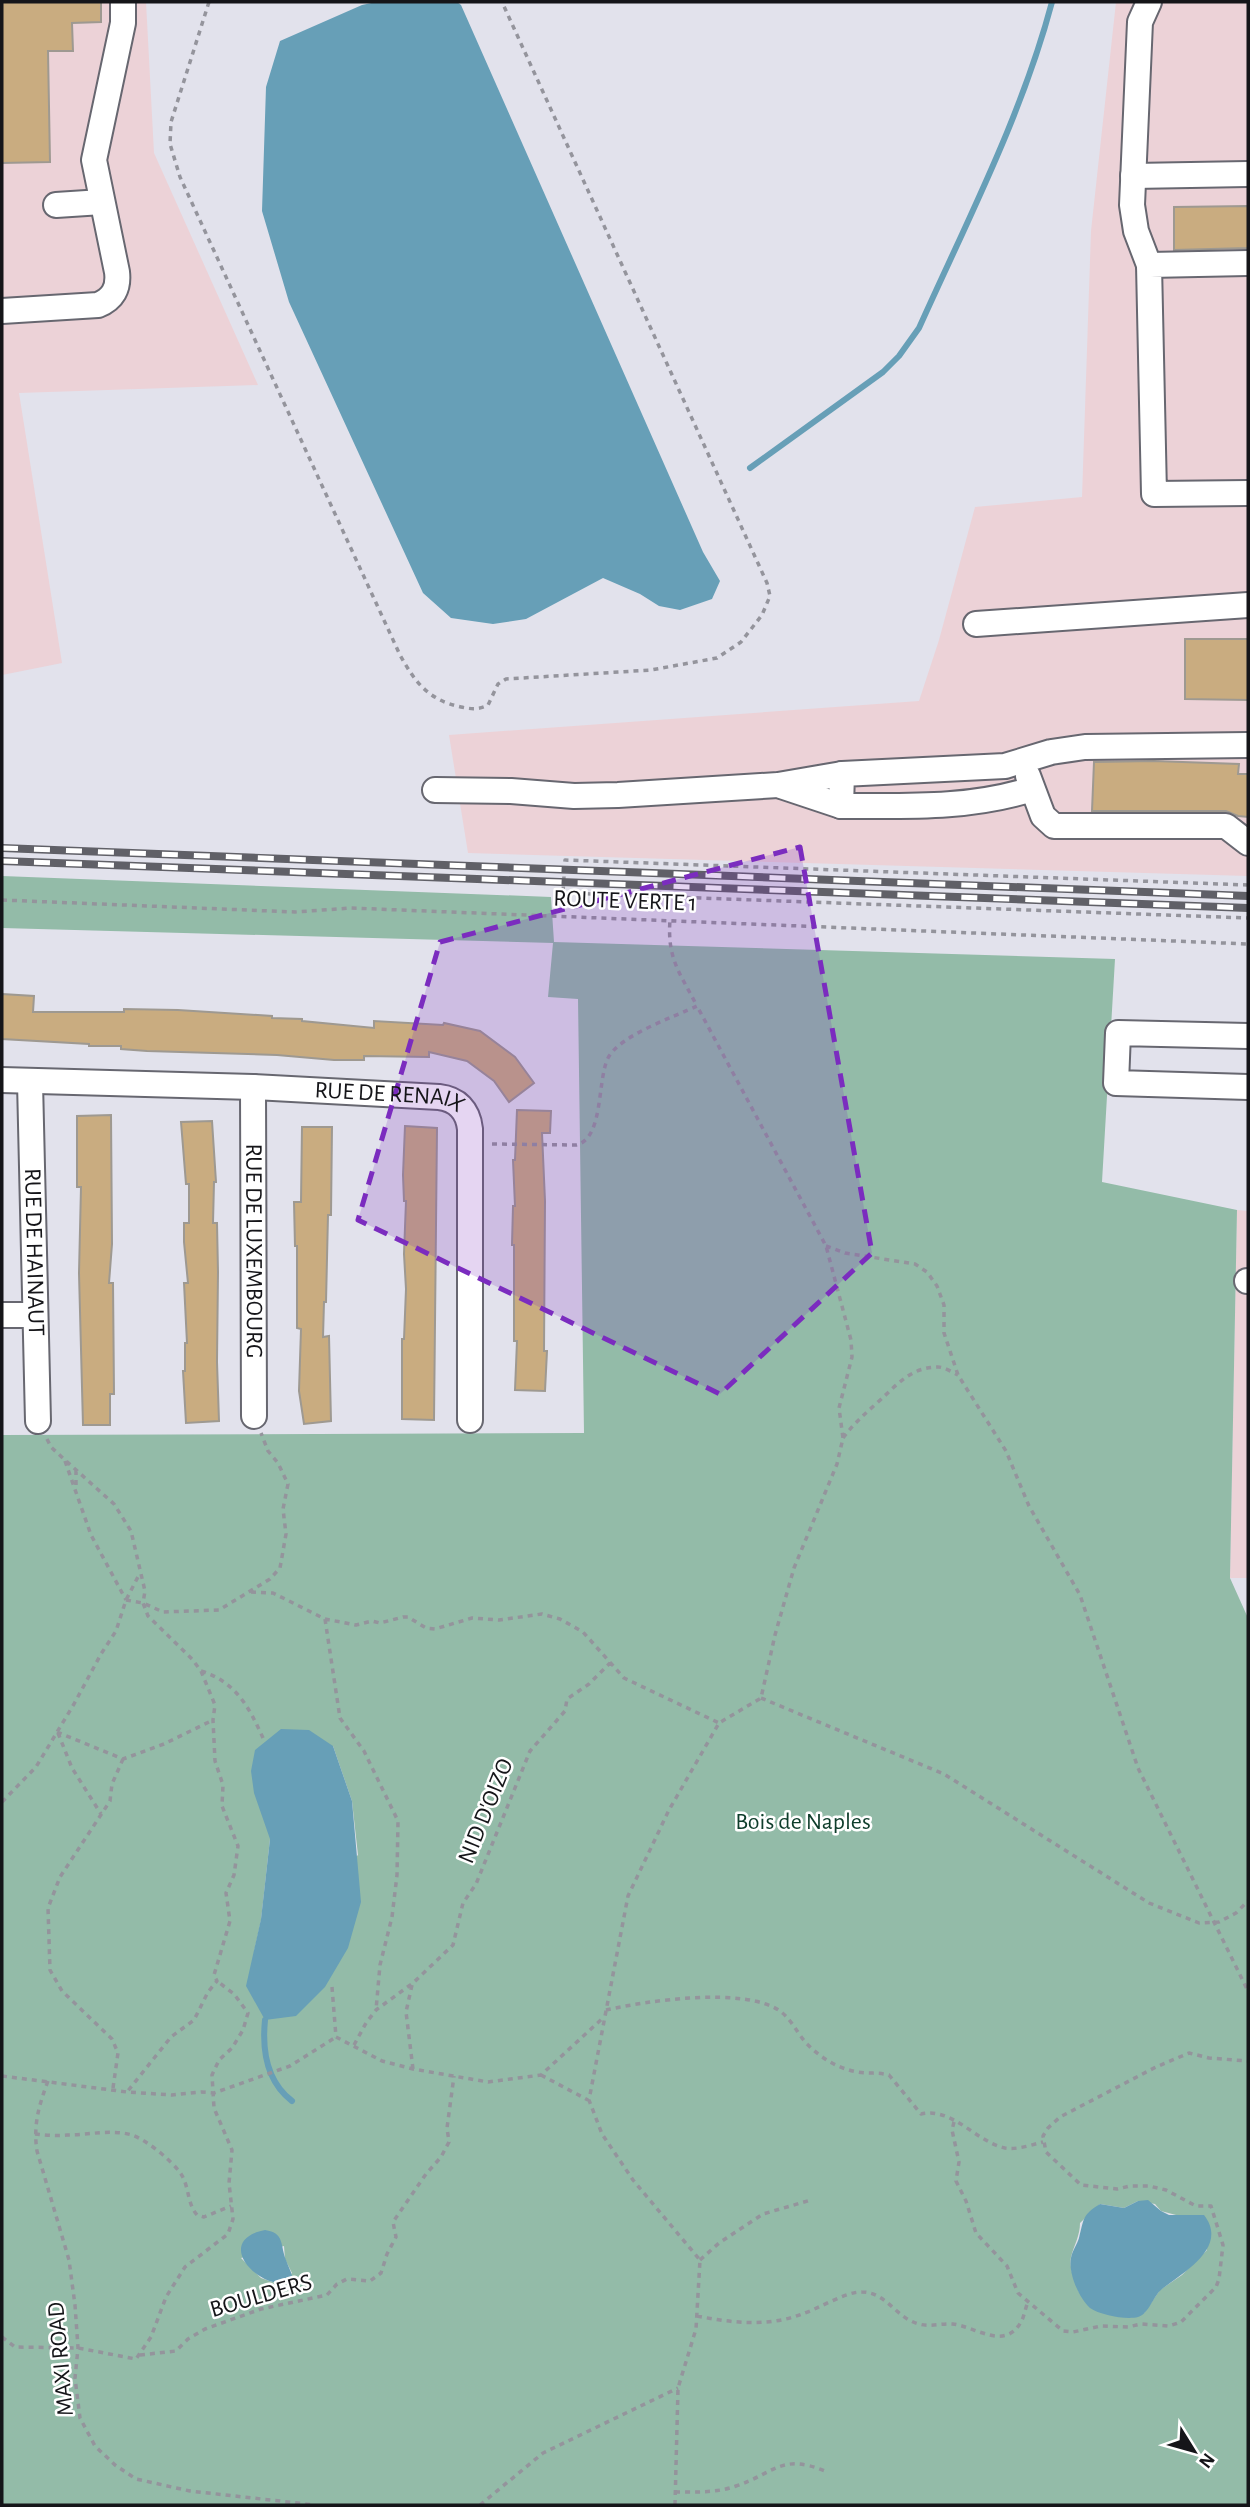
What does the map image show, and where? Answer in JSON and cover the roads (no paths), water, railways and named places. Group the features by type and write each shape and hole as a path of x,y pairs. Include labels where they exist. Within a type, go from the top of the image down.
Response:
{"street":[{"path":"2,311 93,306 111,297 116,288 118,278 94,160 123,23 123,2"},
{"path":"1149,2 1140,22 1133,221 1149,265 1154,494 1248,493"},
{"path":"1133,176 1248,174"},
{"path":"56,205 102,202"},
{"path":"1149,265 1248,263"},
{"path":"976,624 1248,605"},
{"path":"435,790 584,796 778,785 842,775 988,768 1051,752 1085,747 1248,745"},
{"path":"1022,761 1043,816 1054,826 1226,826 1248,843"},
{"path":"841,806 842,775"},
{"path":"778,785 841,806 969,804 1000,799 1032,789"},
{"path":"1248,1036 1118,1033 1116,1088 1248,1087"},
{"name":"RUE DE RENAIX","path":"2,1080 253,1087 439,1097 456,1102 465,1111 470,1123 470,1420"},
{"name":"RUE DE HAINAUT","path":"30,1082 38,1421"},
{"name":"RUE DE LUXEMBOURG","path":"253,1087 254,1416"},
{"path":"2,1315 35,1315"}],"water":[{"path":"376,2 457,2 461,5 703,552 720,581 712,599 680,610 659,606 640,594 603,578 526,619 493,624 451,618 423,593 289,302 262,211 266,87 280,41 362,5"},
{"path":"281,1729 309,1730 333,1746 352,1801 361,1902 348,1948 325,1987 296,2016 265,2020 246,1986 261,1919 270,1839 254,1793 251,1771 255,1750"},
{"path":"1148,2200 1169,2215 1204,2215 1210,2227 1211,2238 1207,2248 1192,2267 1159,2292 1142,2315 1133,2318 1120,2317 1094,2311 1082,2298 1071,2271 1072,2255 1085,2218 1100,2204 1124,2208 1138,2201"},
{"path":"265,2230 276,2234 281,2240 292,2276 288,2284 263,2278 245,2262 241,2252 243,2243 250,2235"}],"waterway":[{"path":"750,468 883,372 899,356 919,328 1009,127 1040,44 1052,2"},
{"path":"265,2020 265,2054 271,2074 276,2084 292,2101"}],"railway":[{"path":"2,848 1248,896"},
{"path":"2,861 1248,908"}],"park label":[{"name":"Bois de Naples","path":"803,1822"}]}
